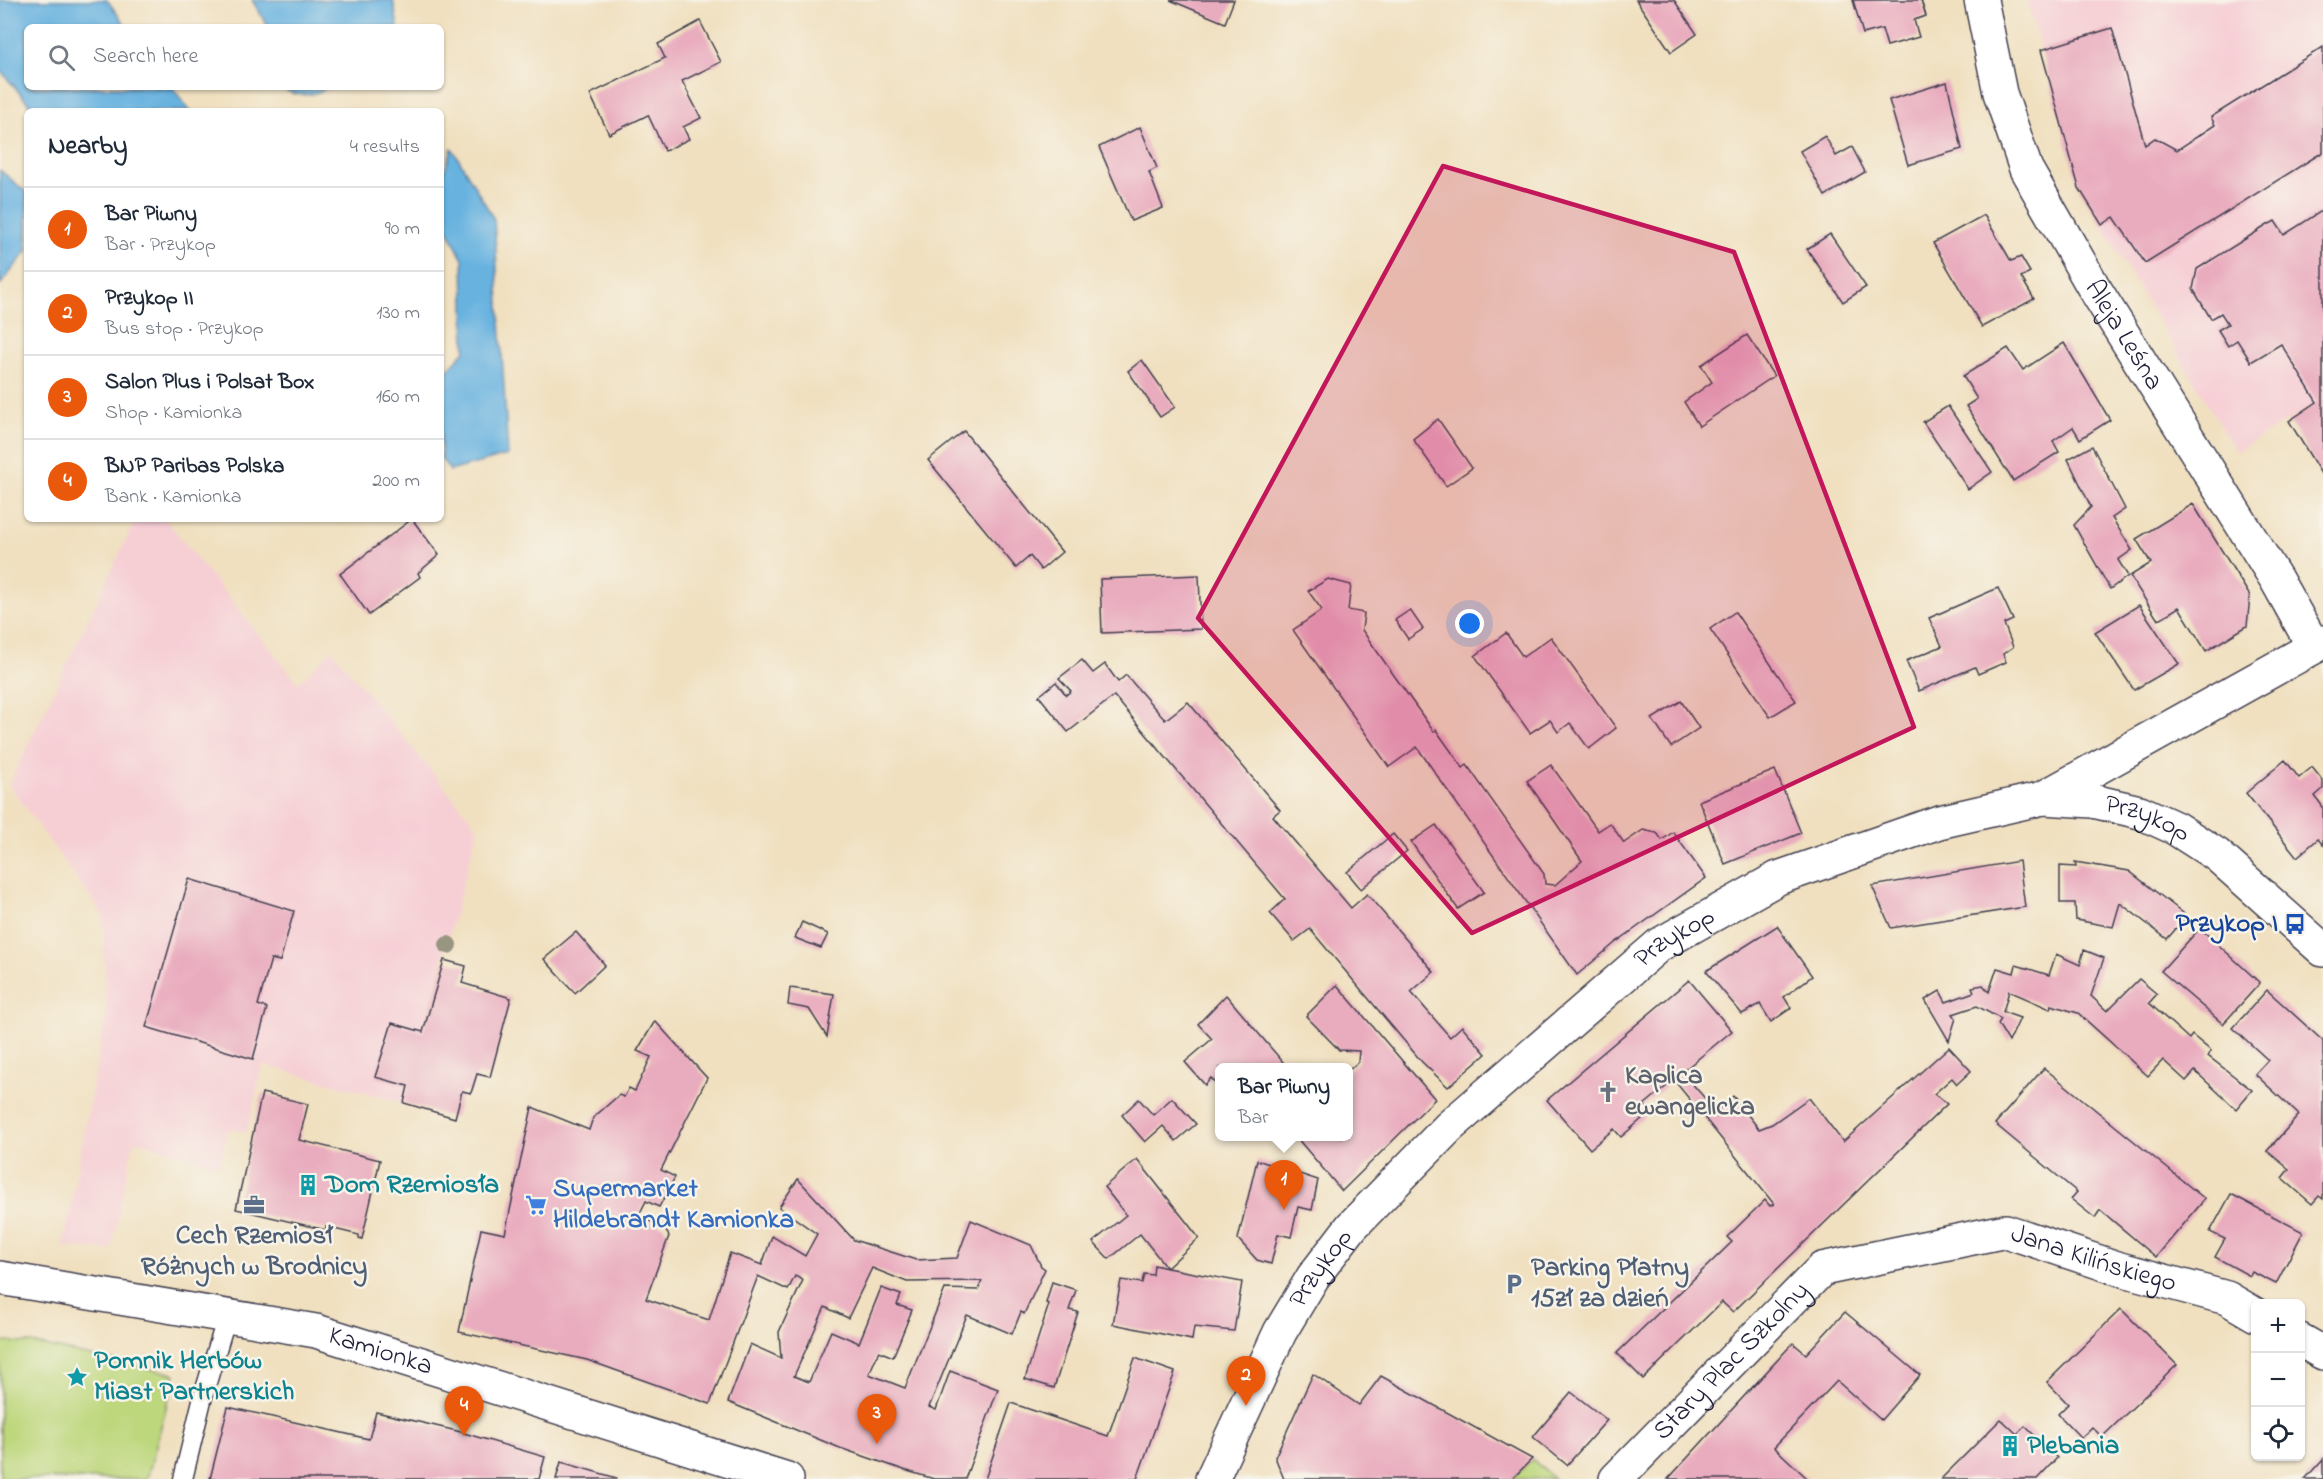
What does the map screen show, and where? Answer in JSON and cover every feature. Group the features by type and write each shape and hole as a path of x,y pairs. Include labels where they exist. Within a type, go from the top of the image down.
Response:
{"street":[{"name":"Aleja Leśna","path":"1981,0 2000,93 2026,169 2093,286 2319,645"},
{"path":"2043,798 2319,645"},
{"name":"Przykop","path":"1212,1479 1280,1332 1313,1277 1352,1226 1449,1127 1659,945 1778,878 1940,822 2043,798 2093,801 2128,809 2175,828 2217,855 2323,950"},
{"name":"Jana Kilińskiego","path":"1822,1269 2006,1231 2120,1269 2227,1298 2251,1311"},
{"name":"Stary Plac Szkolny","path":"1616,1479 1822,1269"},
{"name":"Kamionka","path":"0,1278 316,1330 787,1479"},
{"path":"2305,1342 2323,1353"}],"lane":[{"path":"183,1479 203,1396 227,1316"}],"highlighted area":[{"path":"1443,166 1734,252 1914,727 1472,933 1198,618"}],"shaded area":[{"path":"2027,0 2323,0 2323,398 2236,452 2082,192"},
{"path":"135,522 167,522 298,683 332,650 478,828 423,1032 392,1023 376,1077 408,1086 404,1103 263,1065 247,1132 228,1129 219,1166 134,1140 111,1250 63,1247 106,1014 103,915 9,785"}],"green space":[{"path":"0,1342 31,1343 175,1374 147,1479 0,1479"},
{"path":"1532,1459 1554,1479 1512,1479"}],"water":[{"path":"0,0 107,0 125,24 24,24 24,90 174,90 188,108 32,108 0,70"},
{"path":"252,0 393,0 397,24 266,24"},
{"path":"285,90 323,90 304,95"},
{"path":"452,148 494,219 508,455 450,471 444,462 444,374 465,351 463,260 444,222 444,172"},
{"path":"0,170 24,190 24,255 0,285"}],"building":[{"path":"1170,0 1234,0 1225,23"},
{"path":"1636,0 1674,0 1697,34 1671,52"},
{"path":"1853,0 1921,0 1926,16 1914,20 1919,37 1887,46 1882,29 1863,34"},
{"path":"700,21 721,62 682,81 701,118 683,127 689,139 665,151 648,115 609,134 590,94 665,58 658,44"},
{"path":"2112,28 2145,145 2155,138 2177,150 2215,125 2211,117 2323,47 2323,152 2145,263 2114,217 2102,225 2079,188 2041,50"},
{"path":"1947,82 1962,149 1908,165 1889,100"},
{"path":"1140,127 1157,168 1149,172 1163,208 1131,221 1099,147"},
{"path":"1825,136 1836,156 1852,147 1865,172 1825,196 1800,151"},
{"path":"2323,210 2323,477 2289,421 2317,402 2281,344 2251,362 2237,340 2228,346 2218,330 2228,324 2221,313 2211,319 2193,289 2197,269 2266,226 2275,221 2284,235"},
{"path":"1984,215 2011,261 2021,257 2030,272 2021,277 2034,299 1982,327 1933,243"},
{"path":"1830,234 1866,287 1843,302 1807,249"},
{"path":"1747,335 1774,376 1699,426 1684,402 1712,382 1701,365"},
{"path":"2064,343 2110,420 2080,439 2073,427 2053,441 2059,452 2013,481 1966,406 1977,399 1963,376 2008,348 2023,370"},
{"path":"1142,360 1175,407 1160,417 1128,371"},
{"path":"1948,406 1992,472 1968,489 1923,422"},
{"path":"1438,419 1472,468 1446,486 1413,439"},
{"path":"964,431 1062,552 1041,570 1030,556 1016,568 928,460"},
{"path":"2092,446 2125,509 2112,518 2132,550 2118,560 2128,576 2110,589 2074,525 2091,507 2068,459"},
{"path":"2193,504 2250,596 2247,626 2206,651 2179,607 2158,620 2130,576 2151,563 2136,539"},
{"path":"408,522 414,522 439,555 418,573 420,577 369,615 340,574"},
{"path":"1199,575 1201,629 1102,633 1100,579"},
{"path":"1328,579 1351,585 1348,610 1364,613 1362,630 1434,732 1436,730 1463,768 1467,765 1544,874 1545,884 1555,885 1582,861 1527,781 1551,765 1598,831 1610,823 1624,843 1643,830 1657,833 1662,840 1673,832 1706,878 1615,943 1577,975 1417,747 1389,767 1293,630 1322,610 1308,591"},
{"path":"1998,588 2013,620 2004,624 2013,647 2003,654 2006,662 1978,674 1975,667 1919,691 1906,661 1942,646 1929,618"},
{"path":"2139,605 2179,664 2134,690 2095,632"},
{"path":"1410,610 1423,629 1408,639 1395,620"},
{"path":"1735,612 1796,701 1770,717 1710,629"},
{"path":"1506,633 1523,657 1551,637 1616,728 1589,749 1570,723 1558,732 1550,720 1530,733 1475,656"},
{"path":"1082,660 1093,673 1105,664 1118,682 1126,675 1165,720 1188,702 1280,810 1273,816 1351,908 1367,894 1434,972 1411,992 1450,1037 1462,1026 1486,1054 1448,1087 1422,1062 1310,929 1294,941 1270,913 1285,899 1114,696 1068,732 1039,696 1056,682 1066,695 1071,691 1059,678"},
{"path":"1681,701 1699,728 1671,747 1652,719"},
{"path":"2285,760 2299,778 2312,767 2323,781 2323,789 2315,796 2323,807 2323,845 2318,839 2297,857 2246,793"},
{"path":"1775,770 1801,833 1725,864 1699,801"},
{"path":"1436,825 1484,892 1458,909 1411,842"},
{"path":"1393,834 1407,851 1361,889 1347,872"},
{"path":"2019,861 2025,907 1891,928 1872,886"},
{"path":"2075,862 2129,871 2187,916 2167,939 2120,903 2113,927 2076,920 2075,903 2060,903 2060,866 2076,867"},
{"path":"189,879 294,911 280,961 271,959 258,1005 267,1008 253,1059 146,1027"},
{"path":"802,922 828,934 821,948 795,938"},
{"path":"1777,926 1812,976 1784,997 1791,1008 1771,1022 1760,1004 1742,1014 1706,971"},
{"path":"2200,928 2260,983 2223,1024 2161,971"},
{"path":"576,932 605,965 575,993 544,959"},
{"path":"2084,950 2104,958 2091,996 2107,1011 2139,979 2157,994 2149,1003 2189,1039 2192,1035 2211,1051 2208,1056 2252,1090 2236,1109 2195,1071 2186,1081 2163,1060 2148,1076 2078,1013 2051,1005 2050,1009 2009,991 2003,1012 2020,1018 2009,1042 1998,1024 2001,1019 1977,1006 1953,1014 1956,1018 1949,1041 1925,1000 1940,991 1946,1002 1974,992 1972,987 1983,985 1989,992 1997,968 2014,973 2016,965 2049,975 2056,954 2080,965"},
{"path":"444,960 466,966 462,983 511,998 490,1077 477,1074 471,1093 462,1091 455,1118 404,1103 408,1086 375,1077 392,1023 423,1032"},
{"path":"1689,980 1732,1031 1682,1072 1716,1111 1733,1096 1759,1129 1772,1124 1809,1098 1843,1142 1949,1047 1971,1071 1957,1084 1952,1078 1934,1094 1947,1104 1733,1312 1722,1302 1643,1379 1617,1353 1732,1242 1727,1237 1765,1200 1770,1206 1774,1204 1674,1080 1644,1105 1650,1112 1621,1137 1614,1129 1590,1149 1547,1100"},
{"path":"1337,985 1435,1099 1342,1191 1299,1141 1353,1141 1353,1066 1358,1062 1359,1051 1339,1050 1306,1016"},
{"path":"790,988 834,994 827,1037 809,1009 788,1005"},
{"path":"2267,990 2323,1041 2323,1199 2319,1196 2312,1204 2282,1178 2289,1169 2267,1151 2299,1115 2255,1074 2268,1060 2233,1028"},
{"path":"1226,995 1284,1063 1215,1063 1215,1082 1211,1078 1205,1085 1185,1062 1212,1039 1198,1024"},
{"path":"655,1021 707,1078 661,1170 675,1177 659,1207 646,1201 638,1217 663,1226 669,1236 646,1299 709,1320 730,1253 762,1265 772,1236 805,1256 817,1234 779,1207 798,1179 854,1240 916,1260 957,1258 971,1220 1031,1245 1041,1266 1045,1269 1024,1314 1021,1312 1012,1334 967,1315 929,1407 936,1410 950,1371 998,1389 965,1479 934,1479 904,1470 840,1448 728,1402 750,1344 781,1358 779,1332 803,1280 795,1276 788,1290 758,1276 710,1404 587,1360 459,1332 481,1229 505,1234 532,1107 589,1130 593,1118 619,1095 624,1097 629,1088 635,1091 651,1057 637,1051","holes":["872,1268 907,1282 982,1281 978,1290 945,1289 905,1388 869,1374 879,1351 893,1357 912,1310 897,1305 901,1295 881,1288 859,1343 831,1331 809,1382 794,1376 825,1307 848,1318"]},
{"path":"2044,1068 2205,1199 2156,1257 2100,1210 2095,1218 2071,1199 2077,1192 1995,1124"},
{"name":"Dom Rzemiosła","path":"262,1093 308,1104 299,1140 380,1160 362,1239 359,1235 326,1227 326,1230 236,1209"},
{"path":"1172,1098 1196,1124 1176,1141 1163,1126 1145,1142 1122,1115 1139,1099 1153,1115"},
{"path":"1137,1159 1199,1238 1167,1268 1140,1234 1109,1259 1093,1242 1126,1215 1104,1187"},
{"path":"1257,1160 1318,1180 1312,1210 1298,1207 1291,1237 1278,1234 1271,1264 1257,1260 1238,1239"},
{"path":"2231,1194 2303,1232 2276,1284 2252,1272 2250,1276 2215,1257 2225,1239 2210,1232"},
{"path":"1154,1265 1242,1282 1234,1331 1194,1327 1192,1340 1113,1324 1121,1280 1142,1283 1144,1274 1153,1275"},
{"path":"1052,1282 1076,1290 1069,1310 1078,1312 1054,1388 1025,1379 1049,1304 1046,1303"},
{"path":"2121,1309 2177,1365 2102,1437 2092,1427 2081,1438 2058,1414 2068,1404 2047,1382"},
{"path":"1845,1312 1920,1375 1881,1420 1837,1381 1774,1447 1808,1479 1668,1479 1793,1343 1806,1354"},
{"path":"1135,1358 1175,1372 1137,1479 985,1479 1011,1403 1108,1436"},
{"path":"1313,1374 1359,1405 1381,1376 1532,1459 1512,1479 1284,1479 1275,1457"},
{"path":"1571,1392 1607,1420 1567,1465 1533,1437"},
{"path":"228,1407 369,1439 376,1412 457,1431 545,1457 539,1479 210,1479"},
{"name":"Plebania","path":"2001,1419 2017,1434 2025,1426 2057,1458 2037,1479 1941,1479"},
{"path":"2323,1459 2323,1479 2305,1479"},
{"path":"561,1462 617,1478 617,1479 556,1479"}],"place":[{"name":"Przykop I","path":"2295,924"},
{"name":"Kaplica ewangelicka","path":"1608,1092"},
{"name":"Dom Rzemiosła","path":"308,1185"},
{"name":"Cech Rzemiosł Różnych w Brodnicy","path":"254,1205"},
{"name":"Supermarket Hildebrandt Kamionka","path":"536,1205"},
{"name":"Bar Piwny","path":"1284,1210"},
{"name":"Parking Płatny 15zł za dzień","path":"1514,1284"},
{"name":"Pomnik Herbów Miast Partnerskich","path":"77,1377"},
{"name":"Przykop II","path":"1246,1406"},
{"name":"BNP Paribas Polska","path":"464,1436"},
{"name":"Salon Plus i Polsat Box","path":"877,1444"},
{"name":"Plebania","path":"2010,1446"}]}
